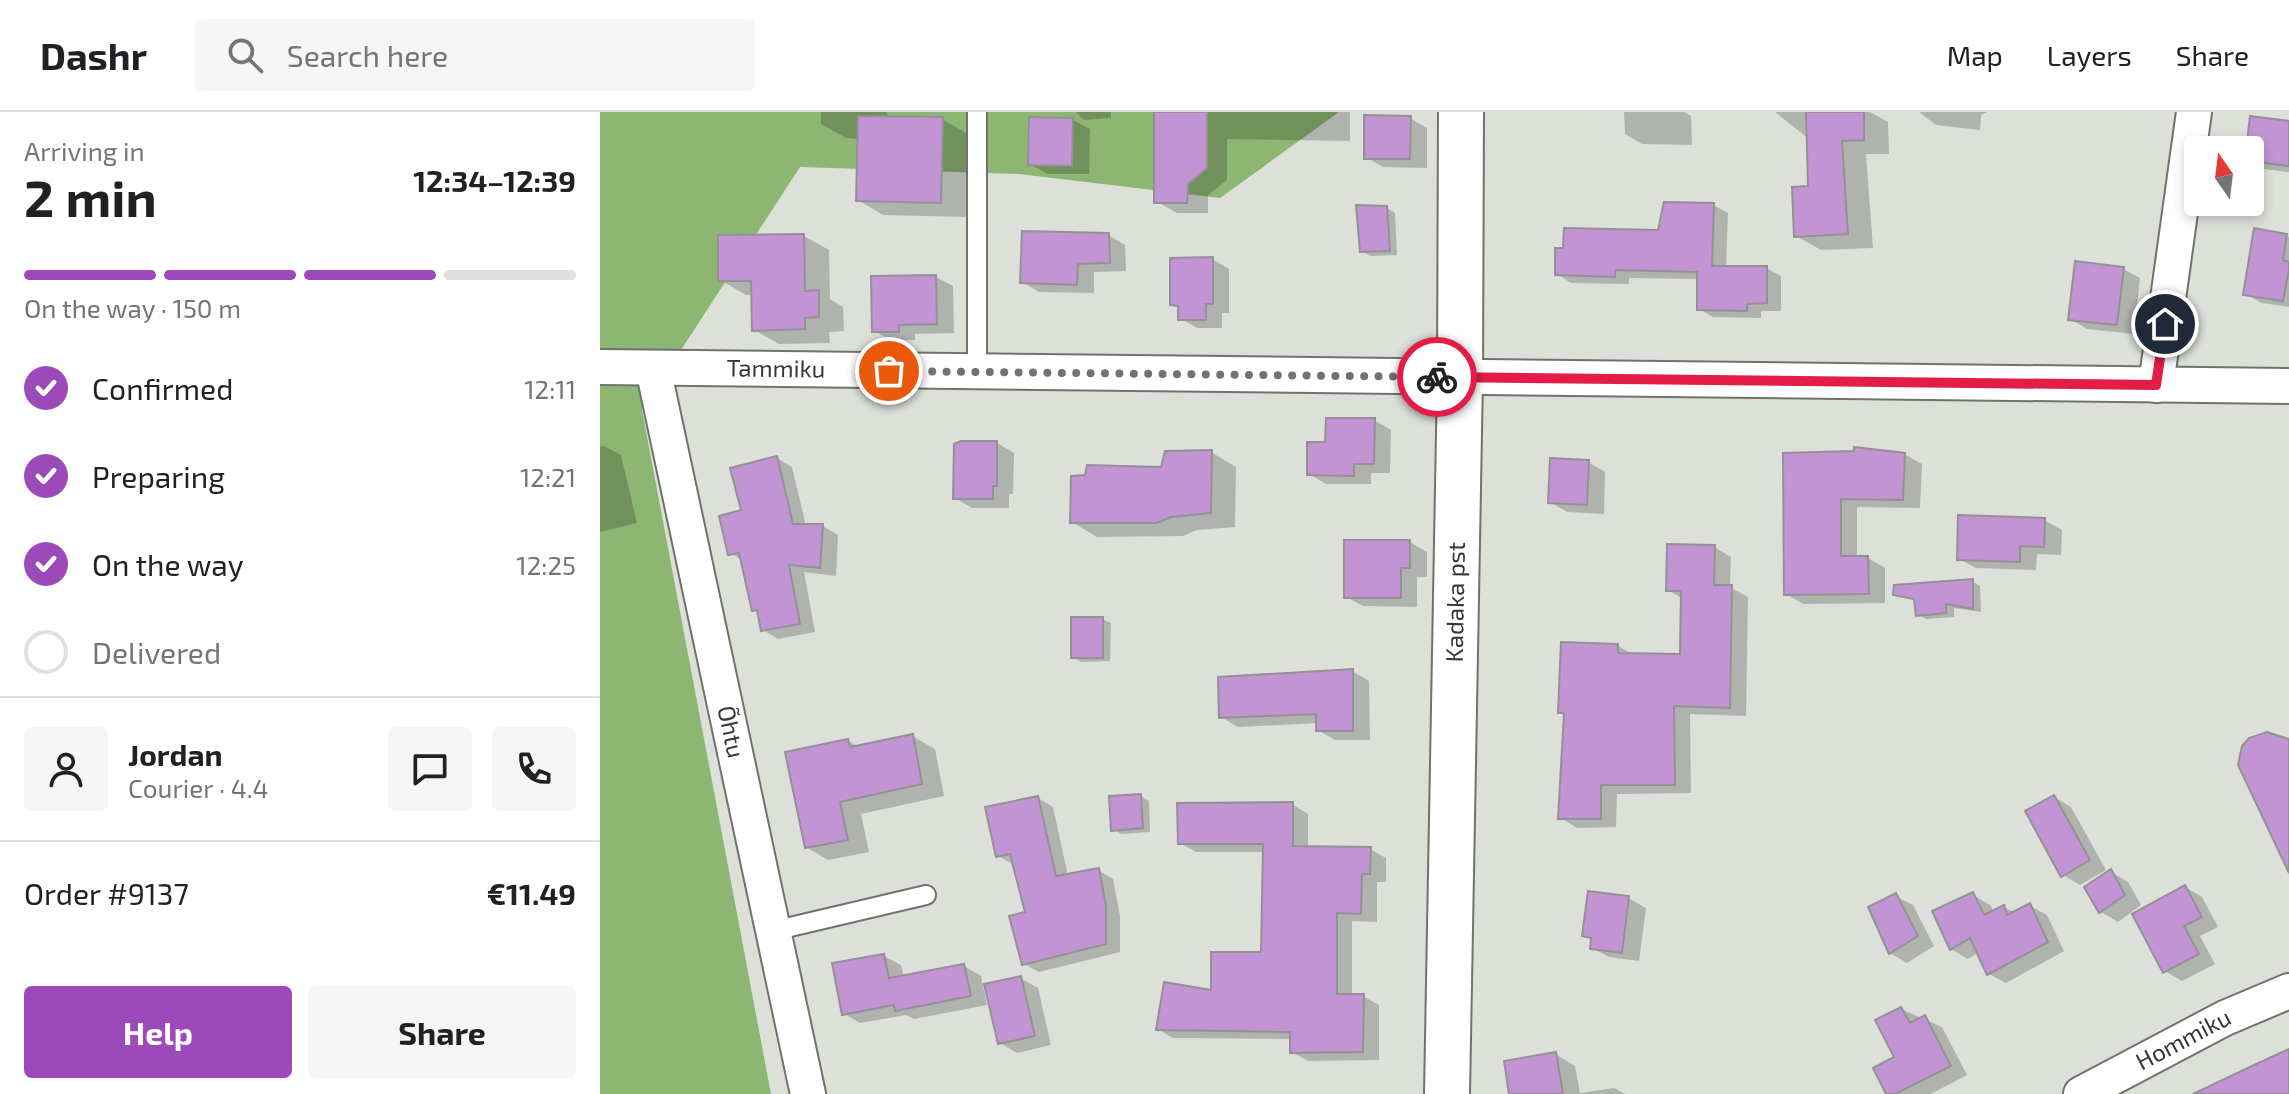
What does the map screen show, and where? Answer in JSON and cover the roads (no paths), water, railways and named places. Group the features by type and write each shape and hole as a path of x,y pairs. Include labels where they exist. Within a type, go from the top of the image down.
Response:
{"main road":[{"name":"Kadaka pst","path":"1447,1094 1460,377 1461,112"}],"street":[{"path":"2156,385 2194,112"},
{"name":"Tammiku","path":"600,367 2289,386"},
{"name":"Õhtu","path":"653,368 808,1094"},
{"name":"Hommiku","path":"2081,1094 2225,1018 2289,991"}],"lane":[{"path":"977,112 977,372"},
{"path":"773,931 926,895"}]}
